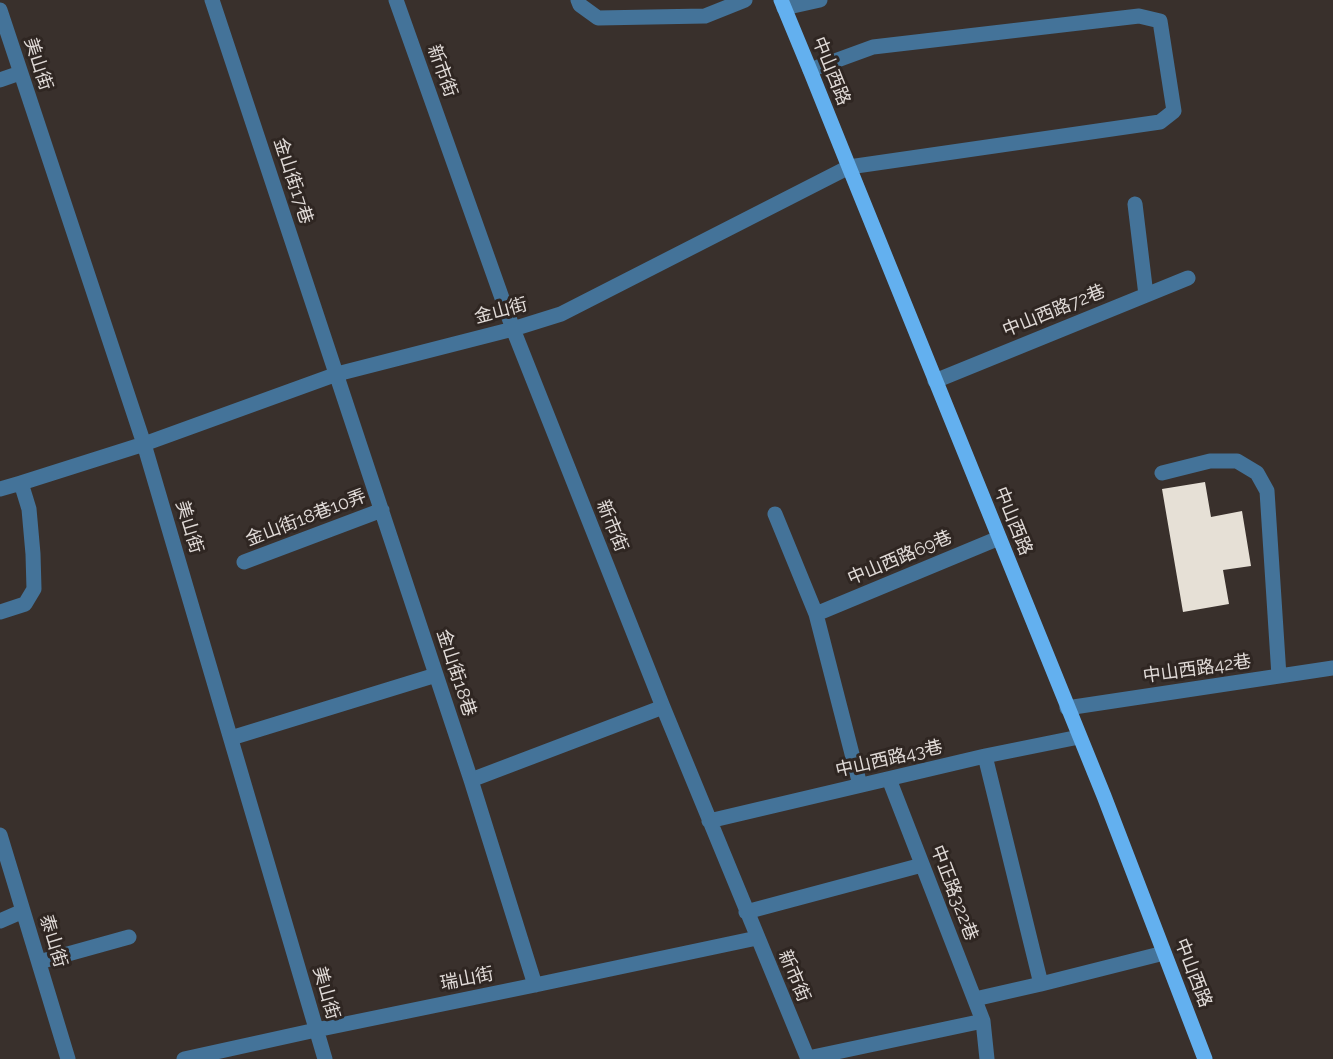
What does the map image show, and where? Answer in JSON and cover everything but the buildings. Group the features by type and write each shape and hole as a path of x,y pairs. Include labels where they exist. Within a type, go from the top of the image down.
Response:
{"main road":[{"name":"中山西路","path":"782,4 1079,737 1205,1059"}],"street":[{"name":"金山街17巷","path":"212,0 337,374"},
{"name":"新市街","path":"396,0 513,329 709,821 808,1059"},
{"path":"579,3 598,18 705,16 745,0"},
{"path":"782,4 820,0"},
{"name":"美山街","path":"0,10 144,444 325,1059"},
{"name":"金山街","path":"0,489 144,444 337,374 513,329 561,314 849,167 1160,122 1174,111 1160,21 1139,16 873,47 810,70"},
{"path":"0,80 20,73"},
{"path":"1135,204 1146,295"},
{"name":"中山西路72巷","path":"935,381 1188,278"},
{"name":"金山街18巷","path":"337,374 471,780 535,985"},
{"path":"1161,472 1210,461 1237,461 1257,472 1267,491 1279,676"},
{"path":"0,612 25,604 34,589 29,509 21,483"},
{"name":"金山街18巷10弄","path":"244,562 382,510"},
{"path":"775,514 816,614 860,785"},
{"name":"中山西路69巷","path":"816,614 999,538"},
{"name":"中山西路42巷","path":"1067,708 1333,668"},
{"path":"231,738 436,675"},
{"path":"471,780 663,707"},
{"name":"中山西路43巷","path":"709,821 985,756 1079,737"},
{"path":"985,756 1041,984"},
{"name":"中正路322巷","path":"889,779 983,1021 987,1059"},
{"name":"泰山街","path":"0,835 68,1059"},
{"path":"746,912 922,865"},
{"path":"0,921 23,911"},
{"path":"39,962 129,937"},
{"name":"瑞山街","path":"184,1059 757,938"},
{"path":"975,999 1164,953"},
{"path":"808,1059 983,1021"}]}
